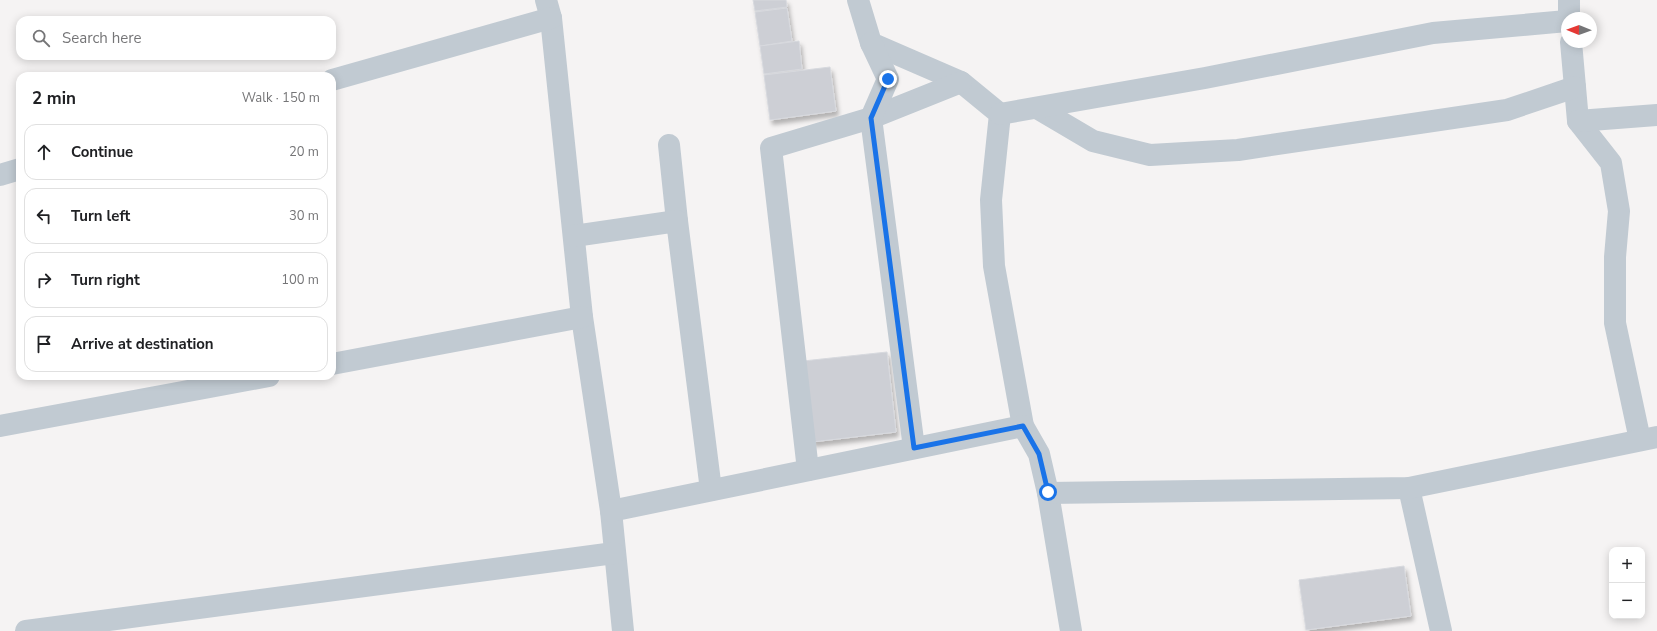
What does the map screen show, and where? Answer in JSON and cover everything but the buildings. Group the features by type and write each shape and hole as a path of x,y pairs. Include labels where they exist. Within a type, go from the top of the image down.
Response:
{"street":[{"path":"858,0 871,43 888,79 871,118 914,448"},
{"path":"1569,0 1569,12"},
{"path":"336,79 548,9 582,317 611,511 623,631"},
{"path":"871,43 961,82 1000,114 1205,78 1433,33 1561,22"},
{"path":"1048,492 1409,488 1649,438 1615,323 1614,257 1619,210 1611,163 1578,121 1572,48"},
{"path":"808,470 772,148 871,118 961,82"},
{"path":"1037,108 1093,142 1150,155 1238,150 1507,110 1575,87"},
{"path":"1000,114 991,200 994,266 1023,426 1039,454 1048,492 1070,631"},
{"path":"1578,121 1657,115"},
{"path":"669,145 677,221 711,490"},
{"path":"0,175 16,170"},
{"path":"574,236 677,221"},
{"path":"336,363 582,317"},
{"path":"0,426 247,380"},
{"path":"611,511 1023,426"},
{"path":"1409,488 1441,631"},
{"path":"26,631 614,553"}],"route":[{"path":"888,79 871,118 914,448 1023,426 1039,454 1048,492"}]}
